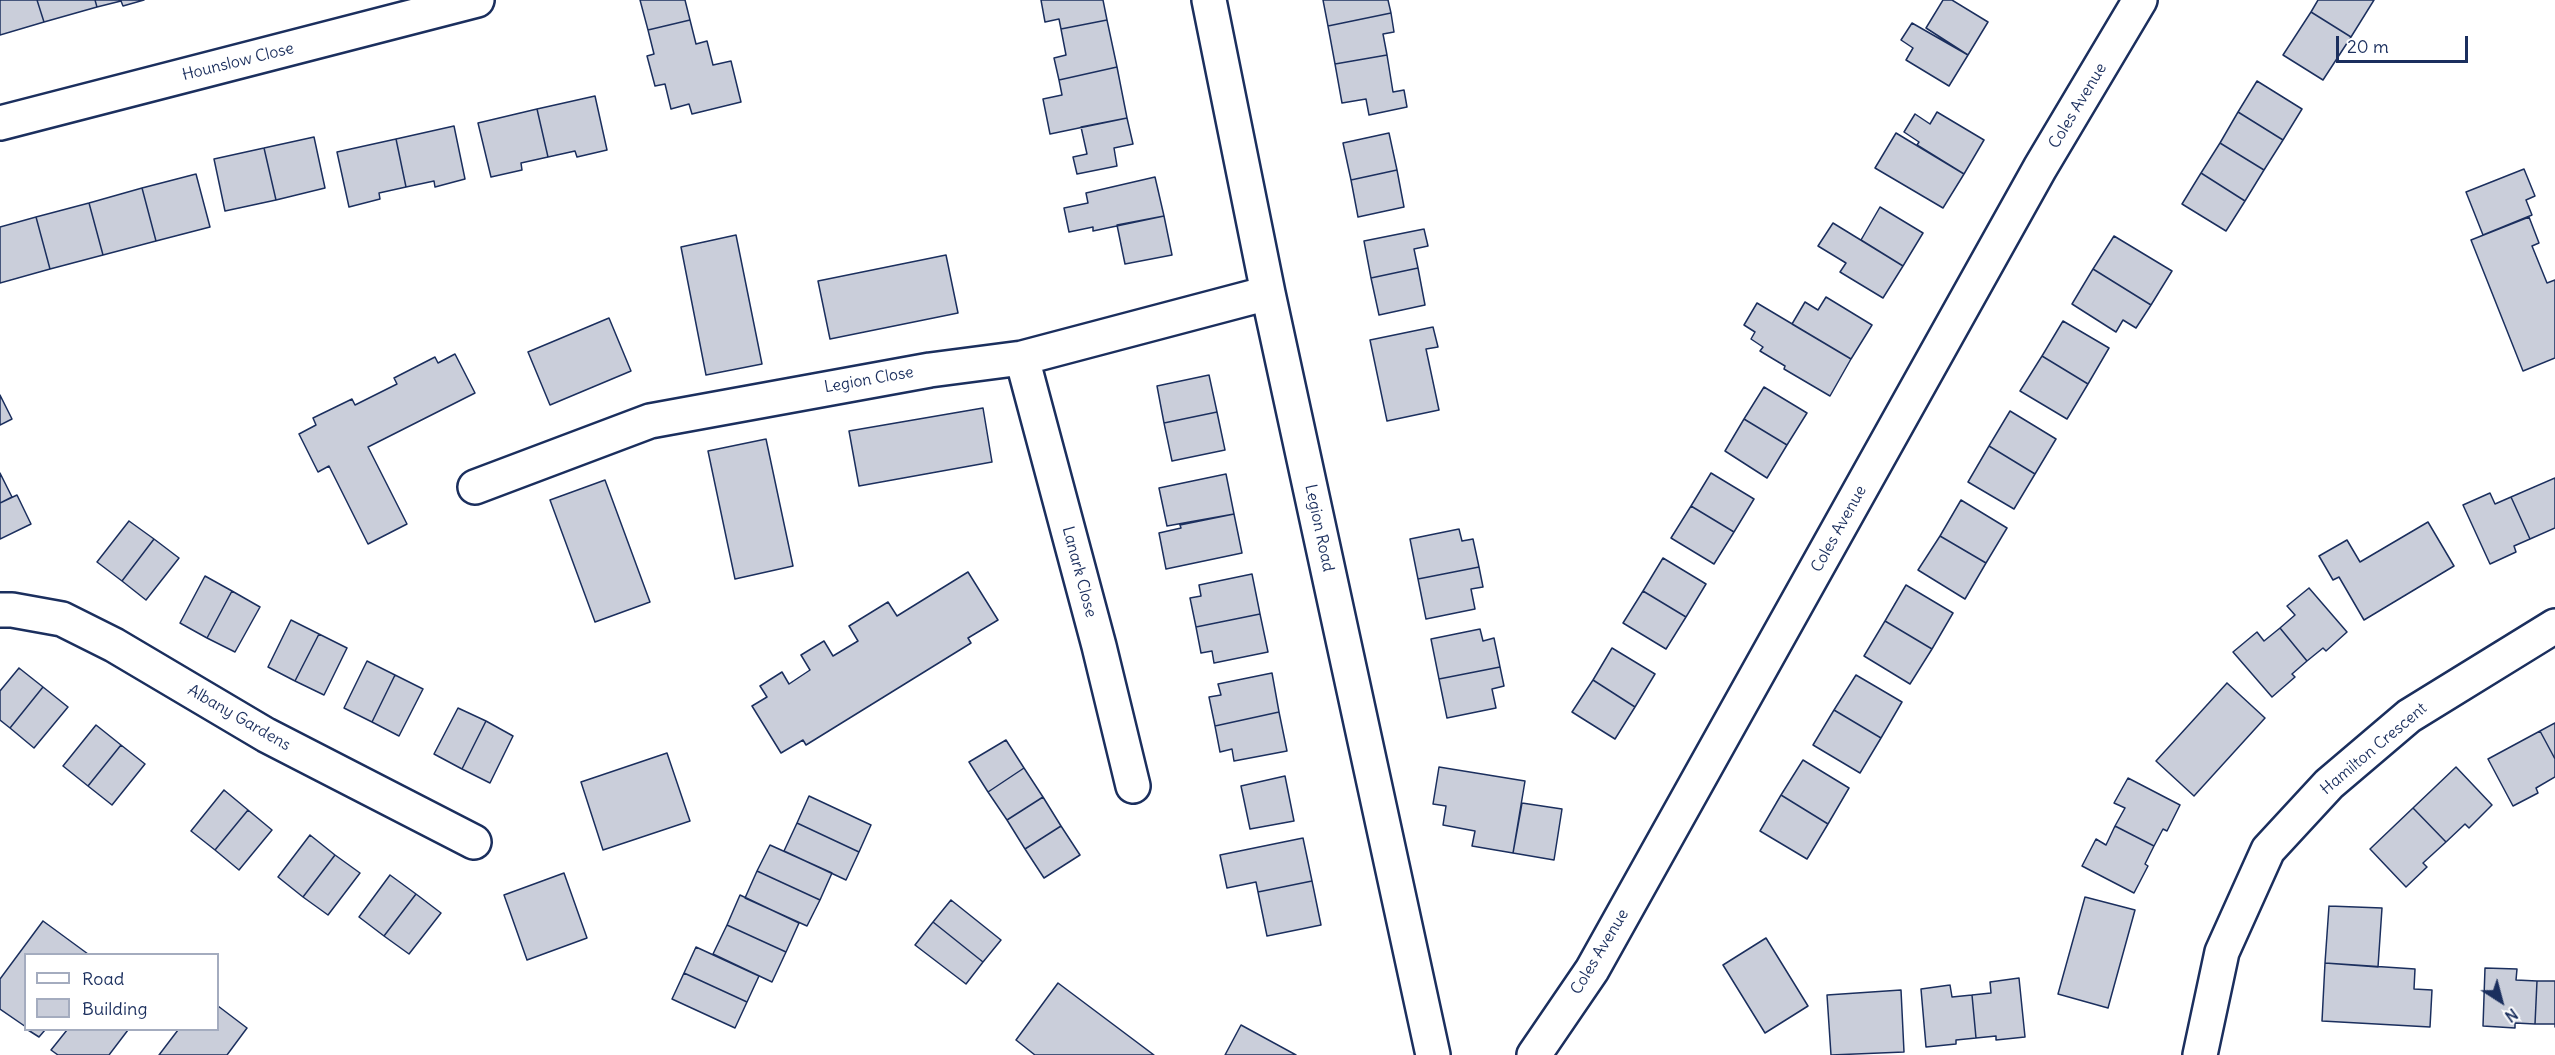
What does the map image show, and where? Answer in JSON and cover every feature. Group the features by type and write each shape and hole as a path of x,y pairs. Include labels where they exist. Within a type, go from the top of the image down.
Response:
{"street":[{"name":"Hounslow Close","path":"0,123 477,0"},
{"name":"Legion Road","path":"1209,0 1268,293 1433,1055"},
{"name":"Coles Avenue","path":"1534,1055 1592,970 2040,168 2140,0"},
{"name":"Legion Close","path":"475,487 650,421 918,372 1022,358 1268,293"},
{"name":"Lanark Close","path":"1022,358 1099,645 1133,786"},
{"name":"Albany Gardens","path":"0,610 62,619 114,645 266,735 474,842"},
{"name":"Hamilton Crescent","path":"2200,1055 2222,952 2268,850 2329,784 2409,716 2555,626"}],"building":[{"path":"0,0 37,0 44,22 0,35"},
{"path":"37,0 95,0 97,7 44,22"},
{"path":"95,0 144,0 123,6 121,1 97,7"},
{"path":"640,0 685,0 690,20 648,30"},
{"path":"1041,0 1103,0 1107,20 1061,29 1059,19 1045,22"},
{"path":"1323,0 1388,0 1391,13 1328,26"},
{"path":"1943,0 1952,0 1988,22 1968,55 1926,28"},
{"path":"2318,0 2374,0 2351,37 2311,12"},
{"path":"2311,12 2351,37 2323,80 2283,55"},
{"path":"1391,13 1394,32 1383,34 1387,55 1335,64 1328,26"},
{"path":"690,20 696,44 707,41 713,65 731,61 741,102 692,114 689,104 671,109 665,84 655,86 647,56 654,54 648,30"},
{"path":"1107,20 1117,67 1059,80 1054,58 1066,55 1061,29"},
{"path":"1912,23 1968,55 1949,86 1906,60 1913,48 1901,40"},
{"path":"1387,55 1393,92 1404,90 1407,107 1369,115 1366,99 1342,103 1335,64"},
{"path":"1117,67 1127,118 1050,134 1043,99 1062,95 1059,80"},
{"path":"2257,81 2302,109 2283,140 2238,112"},
{"path":"595,96 607,150 577,157 575,151 548,157 537,109"},
{"path":"537,109 548,157 521,163 522,170 491,177 478,123"},
{"path":"1937,112 1984,140 1964,174 1917,145 1919,142 1904,132 1915,114 1930,124"},
{"path":"2238,112 2283,140 2264,170 2220,143"},
{"path":"1127,118 1133,144 1114,148 1117,166 1077,174 1073,157 1087,154 1081,127"},
{"path":"454,126 465,179 435,187 434,181 406,187 396,139"},
{"path":"1389,133 1397,170 1351,180 1343,143"},
{"path":"1896,133 1964,174 1943,208 1875,168"},
{"path":"314,137 325,188 276,200 264,148"},
{"path":"396,139 406,187 379,193 380,199 349,207 337,152"},
{"path":"2220,143 2264,170 2245,201 2201,173"},
{"path":"264,148 276,200 225,211 214,159"},
{"path":"2524,169 2535,196 2526,200 2532,215 2483,235 2466,192"},
{"path":"1397,170 1404,207 1358,217 1351,180"},
{"path":"2201,173 2245,201 2226,231 2182,204"},
{"path":"196,174 210,227 156,241 142,188"},
{"path":"1155,177 1164,216 1093,231 1093,227 1069,232 1064,208 1088,203 1086,193"},
{"path":"142,188 156,241 103,255 89,203"},
{"path":"89,203 103,255 50,269 36,217"},
{"path":"1880,207 1923,233 1903,266 1861,240"},
{"path":"1164,216 1172,255 1125,264 1117,225"},
{"path":"36,217 50,269 0,283 0,227"},
{"path":"2529,217 2539,243 2532,246 2547,283 2555,280 2555,358 2523,371 2471,240"},
{"path":"1833,223 1903,266 1883,298 1840,272 1846,263 1818,246"},
{"path":"1424,229 1428,246 1414,249 1418,268 1371,278 1364,241"},
{"path":"736,235 762,364 706,375 681,247"},
{"path":"2114,236 2172,271 2151,305 2093,269"},
{"path":"946,255 958,313 830,339 818,281"},
{"path":"1418,268 1425,305 1379,315 1371,278"},
{"path":"2093,269 2151,305 2136,328 2123,320 2116,332 2072,304"},
{"path":"1826,297 1872,325 1851,359 1792,324 1805,302 1818,310"},
{"path":"1757,303 1851,359 1830,396 1784,369 1785,366 1760,351 1763,347 1751,339 1755,332 1744,325"},
{"path":"609,318 631,371 550,405 528,352"},
{"path":"2063,321 2109,348 2088,384 2042,356"},
{"path":"1433,327 1438,347 1426,349 1439,410 1387,421 1370,340"},
{"path":"455,354 475,393 368,447 407,524 368,544 329,466 318,472 299,434 316,425 313,418 352,399 355,405 397,384 394,378 435,357 438,363"},
{"path":"2042,356 2088,384 2067,419 2020,391"},
{"path":"1209,375 1217,412 1164,423 1157,386"},
{"path":"1764,387 1807,413 1787,445 1744,419"},
{"path":"0,395 12,419 0,425"},
{"path":"983,408 992,462 859,486 849,431"},
{"path":"2010,411 2056,439 2035,474 1989,446"},
{"path":"1217,412 1225,450 1172,461 1164,423"},
{"path":"1744,419 1787,445 1767,478 1725,451"},
{"path":"766,439 793,566 735,579 708,451"},
{"path":"1989,446 2035,474 2014,509 1968,482"},
{"path":"0,473 12,497 0,503"},
{"path":"1711,473 1754,499 1734,532 1691,506"},
{"path":"1226,474 1234,514 1167,526 1159,488"},
{"path":"2555,478 2555,528 2530,539 2511,497"},
{"path":"605,480 650,602 595,622 550,500"},
{"path":"2490,493 2495,504 2511,497 2530,539 2514,546 2516,552 2490,564 2463,505"},
{"path":"17,495 31,524 0,539 0,503"},
{"path":"1961,500 2007,528 1986,563 1940,536"},
{"path":"1691,506 1734,532 1714,564 1671,538"},
{"path":"1234,514 1242,553 1166,569 1159,533 1181,528 1180,525"},
{"path":"129,521 154,539 122,581 97,562"},
{"path":"2428,522 2454,566 2364,620 2339,577 2333,580 2319,556 2347,540 2360,562"},
{"path":"1459,529 1462,541 1473,539 1479,567 1418,579 1410,539"},
{"path":"1940,536 1986,563 1965,599 1918,570"},
{"path":"154,539 179,558 146,600 122,581"},
{"path":"1663,558 1706,584 1686,617 1643,591"},
{"path":"1479,567 1483,587 1471,589 1475,609 1426,619 1418,579"},
{"path":"968,572 998,620 968,638 971,643 806,745 803,740 781,753 752,706 767,697 760,686 782,672 789,684 810,670 801,655 824,641 833,656 858,641 849,626 888,602 897,616"},
{"path":"1252,574 1260,614 1196,627 1190,598 1201,596 1199,585"},
{"path":"205,576 232,591 207,638 180,623"},
{"path":"1906,585 1953,613 1932,649 1885,621"},
{"path":"2309,588 2347,632 2326,651 2323,648 2307,661 2280,628 2295,615 2287,606"},
{"path":"232,591 260,607 235,652 207,638"},
{"path":"1643,591 1686,617 1666,649 1623,623"},
{"path":"1260,614 1268,652 1214,663 1212,651 1201,653 1196,627"},
{"path":"291,620 319,634 295,681 268,667"},
{"path":"1885,621 1932,649 1910,684 1864,656"},
{"path":"2280,628 2307,661 2292,674 2295,677 2272,697 2233,652 2257,632 2264,641"},
{"path":"1480,629 1483,641 1494,638 1500,667 1439,679 1431,639"},
{"path":"319,634 347,648 324,695 295,681"},
{"path":"1612,648 1655,674 1635,707 1593,680"},
{"path":"367,661 395,675 372,722 344,708"},
{"path":"1500,667 1504,686 1492,689 1496,708 1447,718 1439,679"},
{"path":"19,668 43,687 10,728 0,720 0,691"},
{"path":"1272,673 1279,712 1215,726 1209,697 1221,695 1218,684"},
{"path":"395,675 423,689 399,736 372,722"},
{"path":"1856,675 1902,702 1881,738 1834,710"},
{"path":"1593,680 1635,707 1615,739 1572,712"},
{"path":"2227,683 2265,718 2194,796 2156,761"},
{"path":"43,687 68,707 34,748 10,728"},
{"path":"458,708 486,721 462,769 434,754"},
{"path":"1834,710 1881,738 1860,773 1813,745"},
{"path":"1279,712 1287,751 1234,761 1232,749 1220,752 1215,726"},
{"path":"486,721 513,736 490,783 462,769"},
{"path":"2555,723 2555,759 2540,731"},
{"path":"96,725 121,745 88,786 63,766"},
{"path":"2540,731 2555,759 2555,777 2536,788 2538,793 2513,806 2488,759"},
{"path":"1006,740 1024,768 988,792 969,762"},
{"path":"121,745 145,764 112,805 88,786"},
{"path":"667,753 690,821 603,850 581,782"},
{"path":"1803,760 1849,788 1828,824 1781,795"},
{"path":"1439,767 1525,781 1513,853 1472,846 1475,831 1443,825 1446,806 1433,804"},
{"path":"2456,767 2492,805 2469,828 2465,824 2446,842 2413,808"},
{"path":"1024,768 1043,797 1007,820 988,792"},
{"path":"1285,776 1294,821 1250,829 1241,786"},
{"path":"2128,778 2180,805 2167,831 2163,829 2154,846 2115,826 2125,808 2114,803"},
{"path":"224,790 248,810 215,850 191,831"},
{"path":"1781,795 1828,824 1807,859 1760,831"},
{"path":"809,796 871,825 859,852 797,823"},
{"path":"1043,797 1061,826 1025,849 1007,820"},
{"path":"1522,803 1562,809 1554,860 1513,853"},
{"path":"2413,808 2446,842 2423,863 2427,867 2406,887 2370,849"},
{"path":"248,810 272,830 239,870 215,850"},
{"path":"797,823 859,852 846,880 784,851"},
{"path":"1061,826 1080,855 1044,878 1025,849"},
{"path":"2115,826 2154,846 2145,864 2148,866 2134,893 2082,866 2096,839 2106,845"},
{"path":"310,835 335,855 303,897 278,877"},
{"path":"1303,838 1312,881 1258,892 1256,882 1227,888 1220,855"},
{"path":"770,845 832,873 820,900 757,871"},
{"path":"335,855 360,873 328,915 303,897"},
{"path":"757,871 820,900 807,926 745,898"},
{"path":"564,873 587,938 527,960 504,895"},
{"path":"390,875 416,894 384,936 359,917"},
{"path":"1312,881 1321,925 1267,936 1258,892"},
{"path":"416,894 441,913 409,954 384,936"},
{"path":"740,895 799,923 786,952 727,925"},
{"path":"2085,897 2135,910 2108,1008 2058,994"},
{"path":"951,900 1001,940 983,962 933,922"},
{"path":"2329,906 2382,908 2378,967 2325,963"},
{"path":"43,921 87,953 24,953 24,1026 0,1009 0,979"},
{"path":"933,922 983,962 966,984 915,945"},
{"path":"727,925 786,952 772,982 713,954"},
{"path":"1766,938 1808,1006 1765,1033 1723,965"},
{"path":"696,947 759,976 747,1002 684,973"},
{"path":"2325,963 2415,969 2414,989 2432,990 2430,1027 2322,1021"},
{"path":"2485,968 2517,969 2516,980 2537,981 2535,1024 2515,1023 2515,1028 2483,1026"},
{"path":"684,973 747,1002 735,1028 672,999"},
{"path":"2019,978 2025,1037 1996,1040 1996,1036 1976,1038 1972,995 1991,993 1990,982"},
{"path":"2537,981 2555,981 2555,1024 2535,1024"},
{"path":"1058,983 1154,1055 1035,1055 1016,1040"},
{"path":"1950,985 1952,997 1972,995 1976,1038 1956,1040 1956,1044 1926,1047 1921,989"},
{"path":"1901,990 1904,1052 1831,1055 1827,995"},
{"path":"219,1007 247,1028 227,1055 159,1055 177,1031 219,1031"},
{"path":"1241,1025 1296,1055 1225,1055"},
{"path":"30,1031 44,1031 39,1037"},
{"path":"66,1031 127,1031 109,1055 58,1055 51,1050"}]}
